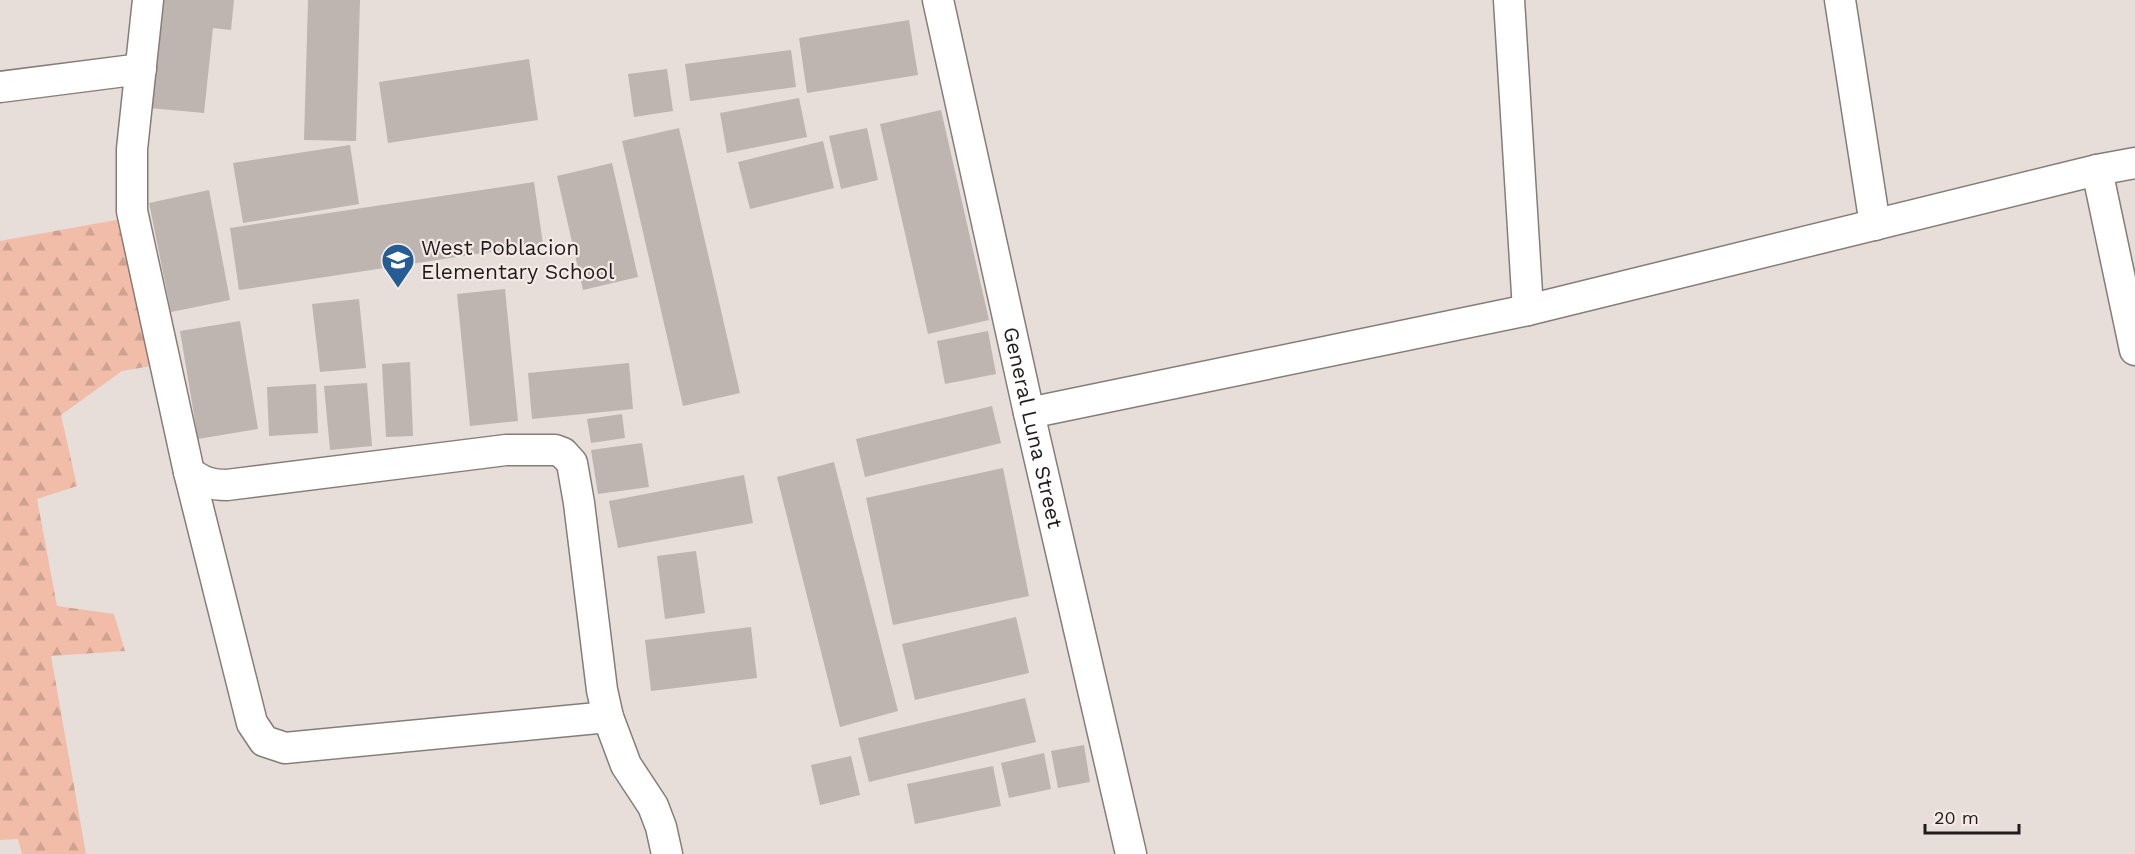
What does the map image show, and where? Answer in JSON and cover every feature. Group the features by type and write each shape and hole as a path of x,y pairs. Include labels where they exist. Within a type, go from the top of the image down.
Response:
{"street":[{"path":"148,0 132,149 132,211 189,472 252,723 264,741 285,748 608,717"},
{"name":"General Luna Street","path":"938,0 1029,413 1131,854"},
{"path":"1509,0 1528,310"},
{"path":"1840,0 1875,225"},
{"path":"0,87 141,69"},
{"path":"1029,413 1528,310 2097,170 2135,163"},
{"path":"2097,170 2135,350"},
{"path":"189,472 201,481 213,485 227,485 506,450 541,448 563,453 572,463 579,503 602,690 608,717 626,765 653,806 667,854"}],"green space":[{"path":"138,216 174,362 122,371 61,415 77,486 37,499 57,606 114,614 125,651 51,656 86,854 22,854 18,839 0,840 0,241"}],"building":[{"path":"159,0 234,0 231,30 213,28 204,113 149,108"},
{"path":"308,0 360,0 356,141 304,140"},
{"path":"909,20 918,75 807,93 799,38"},
{"path":"791,50 796,87 690,101 685,64"},
{"path":"529,59 538,120 388,143 379,82"},
{"path":"667,69 673,111 634,117 628,74"},
{"path":"799,98 807,137 727,153 720,113"},
{"path":"941,110 989,320 928,334 880,124"},
{"path":"679,128 740,393 683,406 622,141"},
{"path":"867,128 878,180 841,189 829,136"},
{"path":"823,141 834,188 750,209 738,162"},
{"path":"350,145 359,204 243,223 233,163"},
{"path":"612,163 638,277 583,290 557,176"},
{"path":"534,182 543,244 239,290 230,228"},
{"path":"209,190 230,300 171,312 149,203"},
{"path":"505,289 518,421 470,426 457,294"},
{"path":"359,299 366,368 320,372 312,304"},
{"path":"240,321 258,429 198,439 180,331"},
{"path":"988,331 996,374 945,384 937,341"},
{"path":"410,362 413,436 386,437 382,364"},
{"path":"629,363 633,409 532,419 528,373"},
{"path":"367,383 372,446 330,450 324,386"},
{"path":"316,384 318,433 269,436 267,387"},
{"path":"992,406 1001,443 865,477 856,439"},
{"path":"622,414 625,438 591,443 587,419"},
{"path":"642,443 649,487 598,494 591,450"},
{"path":"834,462 898,711 840,727 777,477"},
{"path":"1003,468 1029,596 893,625 866,498"},
{"path":"744,475 753,523 618,548 609,501"},
{"path":"696,551 705,613 665,619 657,556"},
{"path":"1016,617 1029,673 915,700 902,644"},
{"path":"751,627 757,678 651,691 645,640"},
{"path":"1025,698 1036,742 869,782 858,738"},
{"path":"1084,745 1090,782 1058,788 1051,751"},
{"path":"1044,753 1051,789 1009,798 1001,763"},
{"path":"851,756 860,795 820,805 811,765"},
{"path":"993,766 1001,806 915,824 907,784"}],"place":[{"name":"West Poblacion Elementary School","path":"398,289"}]}
